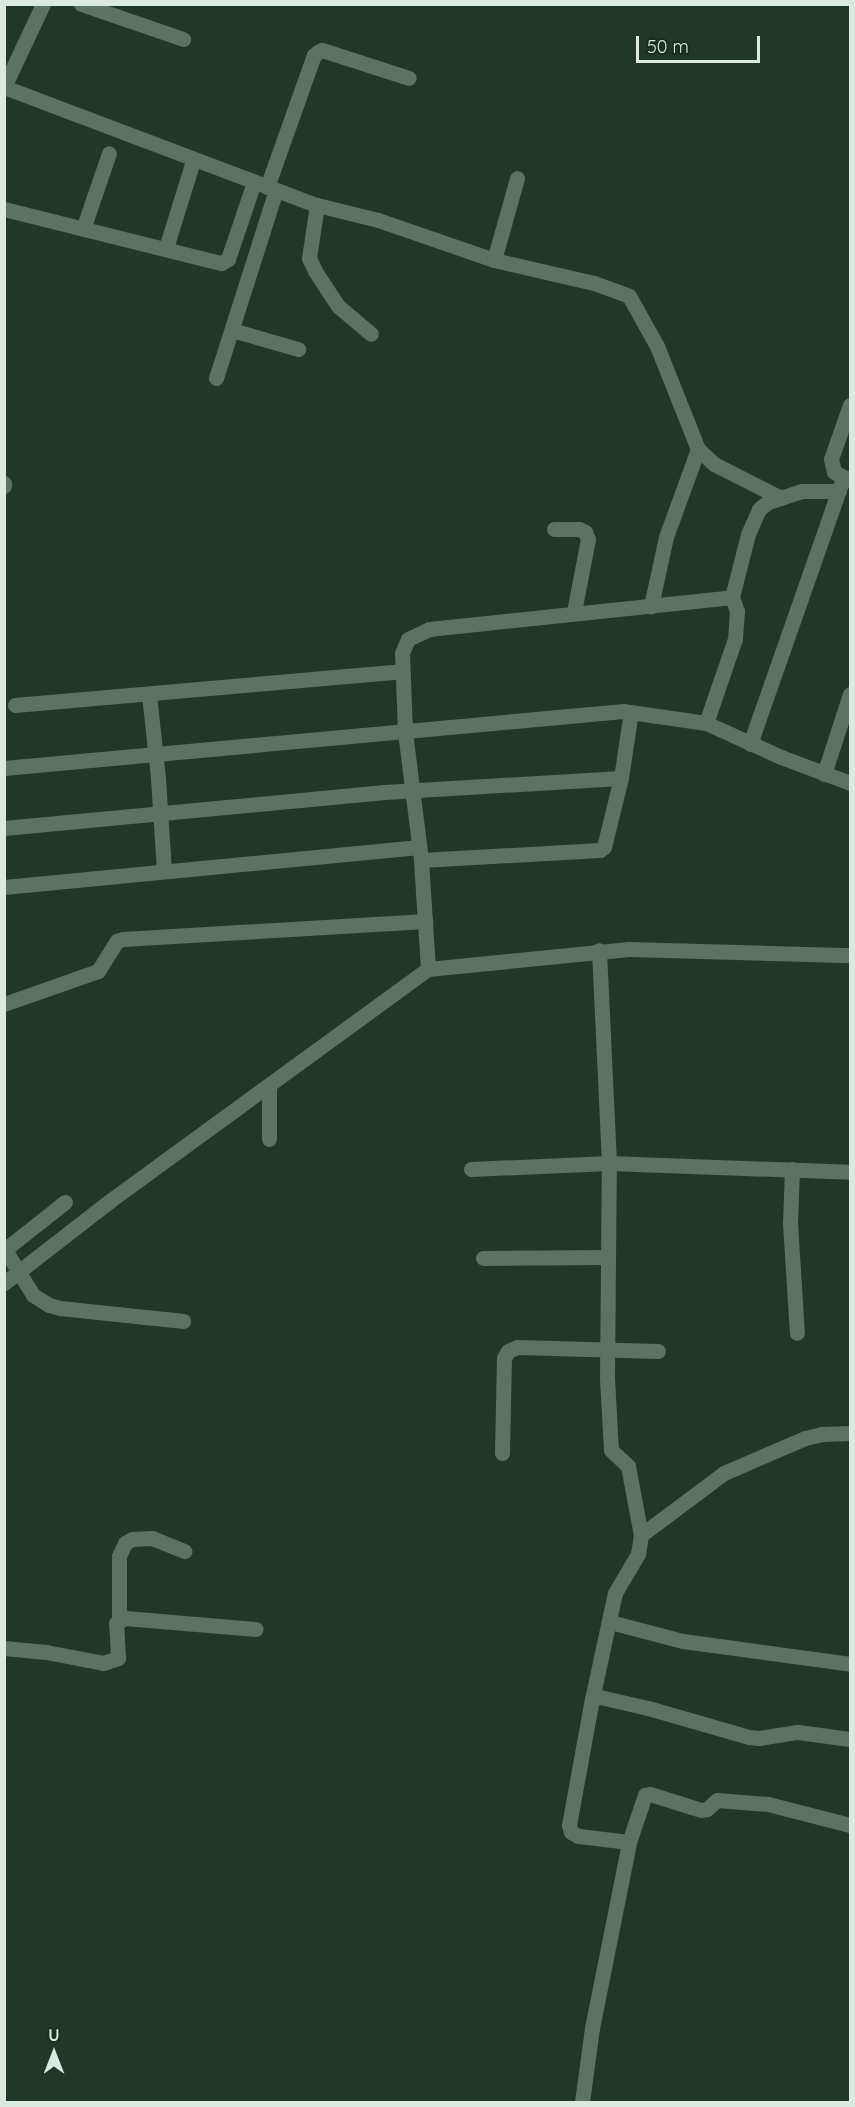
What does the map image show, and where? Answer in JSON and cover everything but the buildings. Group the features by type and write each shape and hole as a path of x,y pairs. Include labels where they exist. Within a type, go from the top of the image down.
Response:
{"street":[{"path":"43,4 4,87 316,205 378,220 494,260 594,283 629,296 657,346 698,449 714,464 781,498"},
{"path":"81,4 183,39"},
{"path":"216,378 232,330 266,187 314,55 322,50 409,78"},
{"path":"83,229 109,153"},
{"path":"166,248 192,164"},
{"path":"494,260 517,178"},
{"path":"4,208 166,248 211,262 228,259 266,187"},
{"path":"316,205 309,258 338,306 371,334"},
{"path":"232,330 297,349"},
{"path":"844,483 834,472 831,459 850,405"},
{"path":"651,606 666,537 698,449"},
{"path":"706,723 735,639 737,611 732,597 748,534 759,509 802,491 844,483"},
{"path":"750,744 844,483"},
{"path":"554,529 579,529 585,532 588,538 574,612"},
{"path":"428,969 420,854 405,731 402,653 408,639 429,629 732,597"},
{"path":"15,705 402,671"},
{"path":"824,774 850,694"},
{"path":"149,695 156,754 164,871"},
{"path":"4,768 615,711 706,723 750,744 850,783"},
{"path":"4,887 164,871 420,854 600,850 604,847 621,778 630,718 628,712"},
{"path":"4,828 412,791 621,778"},
{"path":"4,1004 98,971 117,941 123,939 425,921"},
{"path":"4,1283 111,1200 428,969 599,950 666,948 850,955"},
{"path":"599,950 609,1163 607,1351 611,1450 628,1466 641,1535 638,1554 615,1593 568,1825 571,1832 578,1836 628,1842"},
{"path":"269,1087 269,1139"},
{"path":"471,1169 609,1163 850,1172"},
{"path":"792,1169 790,1223 797,1333"},
{"path":"65,1202 9,1245 7,1253 33,1295 49,1305 183,1321"},
{"path":"483,1258 608,1257"},
{"path":"502,1453 504,1358 508,1351 517,1347 607,1351 658,1350"},
{"path":"641,1535 724,1473 805,1438 822,1434 850,1433"},
{"path":"4,1648 45,1652 102,1663 112,1662 118,1658 116,1623 119,1619 119,1556 125,1543 132,1539 152,1538 185,1551"},
{"path":"119,1619 256,1629"},
{"path":"610,1622 683,1641 850,1664"},
{"path":"592,1699 600,1697 648,1708 749,1737 759,1738 798,1732 850,1739"},
{"path":"582,2103 592,2028 628,1842 643,1798 650,1794 701,1810 707,1809 717,1800 768,1804 850,1825"}]}
